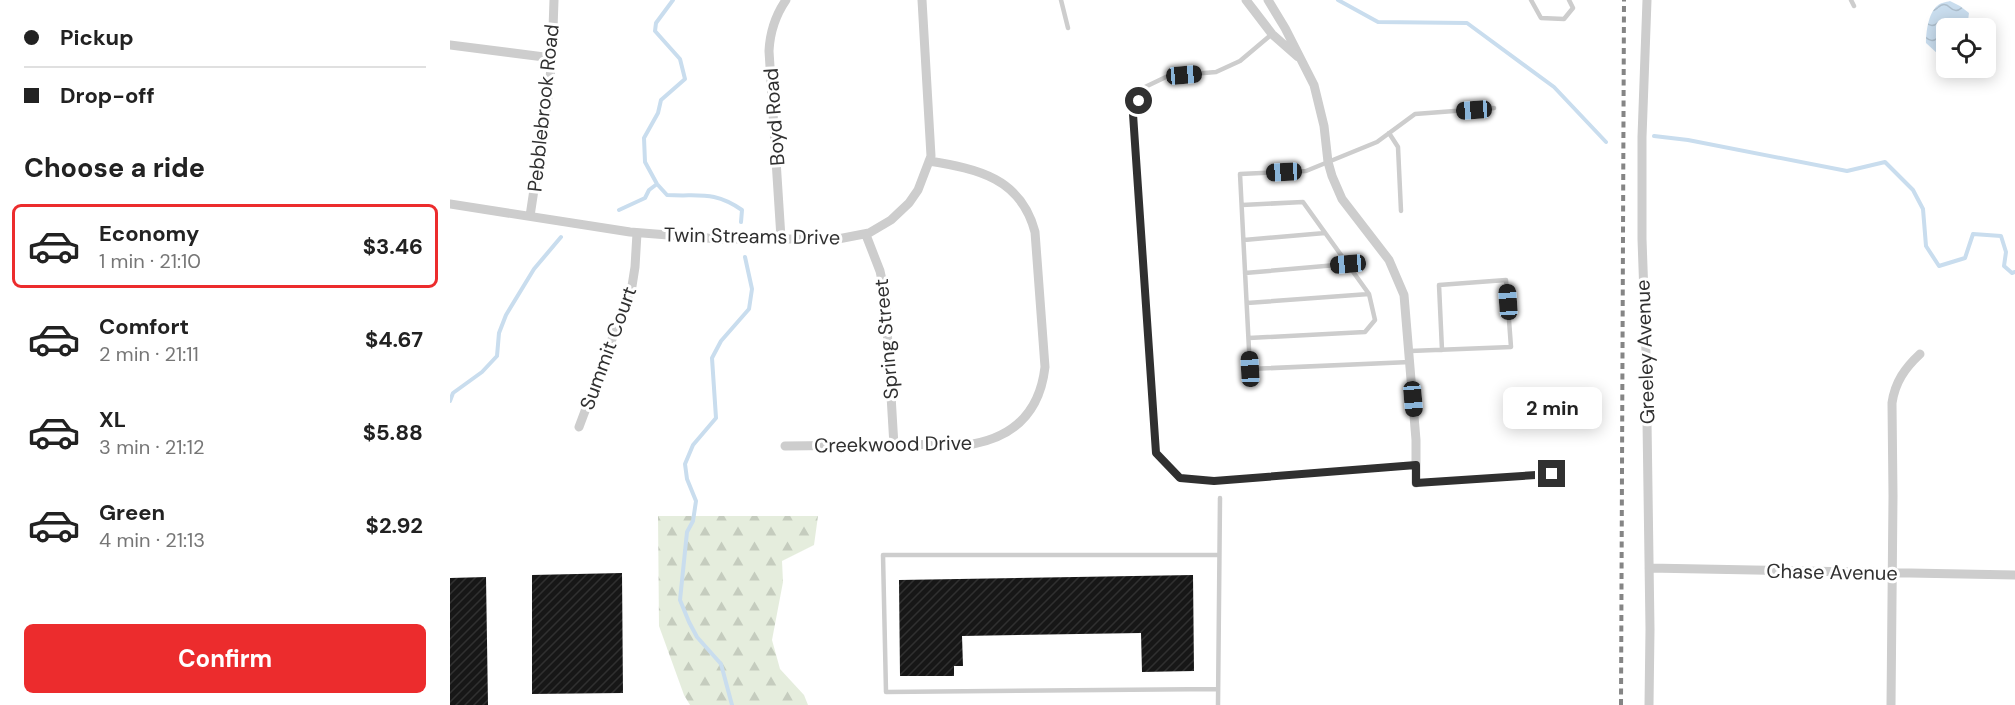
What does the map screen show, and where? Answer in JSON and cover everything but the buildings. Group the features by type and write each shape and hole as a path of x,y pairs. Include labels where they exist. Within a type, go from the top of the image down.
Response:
{"street":[{"name":"Pebblebrook Road","path":"530,216 552,58 554,0"},
{"name":"Boyd Road","path":"781,238 770,51 773,23 786,0"},
{"name":"Twin Streams Drive","path":"450,204 637,233 719,239 838,239 866,235 891,220 909,202 918,190 929,161 930,137 922,0"},
{"path":"1246,0 1272,34 1300,59"},
{"path":"1268,0 1286,28 1314,85 1324,126 1328,162 1342,199 1389,260 1396,272 1407,305 1416,440 1416,483"},
{"name":"Greeley Avenue","path":"1647,0 1642,137 1642,239 1649,568 1648,705"},
{"path":"450,45 552,58"},
{"name":"Creekwood Drive","path":"785,446 894,447 973,444 999,437 1023,420 1034,405 1045,374 1035,232 1024,205 1013,192 989,175 956,165 929,161"},
{"name":"Summit Court","path":"579,427 632,286 637,233"},
{"name":"Spring Street","path":"866,235 880,271 885,294 894,447"},
{"path":"1892,705 1892,403 1893,392 1898,381 1908,365 1920,354"},
{"name":"Chase Avenue","path":"1649,568 2015,575"}],"lane":[{"path":"1061,0 1068,28"},
{"path":"1531,0 1541,18 1564,19 1573,8 1569,0"},
{"path":"1851,0 1854,6"},
{"path":"1272,34 1240,61 1216,72 1168,76 1145,87 1133,114 1156,453 1180,478 1214,481 1416,465"},
{"path":"1410,362 1250,369 1240,174 1306,171 1377,142 1415,114 1494,108"},
{"path":"1389,134 1398,147 1401,211"},
{"path":"1242,205 1303,202 1369,294 1375,320 1365,332 1249,338"},
{"path":"1244,240 1325,233"},
{"path":"1245,273 1348,264"},
{"path":"1410,351 1442,350 1511,347 1506,280 1439,285 1442,350"},
{"path":"1247,303 1369,294"},
{"path":"1416,483 1552,474"},
{"path":"1218,705 1220,498"},
{"path":"1218,689 886,692 883,555 1219,555"}],"green space":[{"path":"658,516 818,516 814,545 782,561 783,582 772,640 780,669 804,695 808,705 690,705 684,695 659,626"}],"water":[{"path":"1950,1 1969,13 1968,18 1936,18 1936,52 1926,43 1926,34 1931,14 1941,3"}],"waterway":[{"path":"673,0 656,23 655,31 680,59 685,79 661,100 658,113 644,138 645,162 657,184 667,195 706,196 723,200 742,210 741,222"},
{"path":"1338,0 1378,22 1467,23 1554,87 1606,142"},
{"path":"1654,136 1688,140 1847,171 1885,162 1913,190 1923,209 1926,246 1939,266 1965,258 1973,234 2001,236 2006,252 2004,266 2012,273 2015,272"},
{"path":"619,210 645,198 649,190 657,184"},
{"path":"450,401 453,393 482,372 497,356 499,333 506,315 534,269 561,237"},
{"path":"732,705 721,664 697,637 680,600 687,532 693,521 696,501 687,479 685,464 693,445 716,418 712,358 721,341 749,309 752,289 745,257"}],"railway":[{"path":"1621,705 1624,0"}],"route":[{"path":"1139,101 1133,114 1156,453 1180,478 1214,481 1416,465 1416,483 1552,474"}]}
